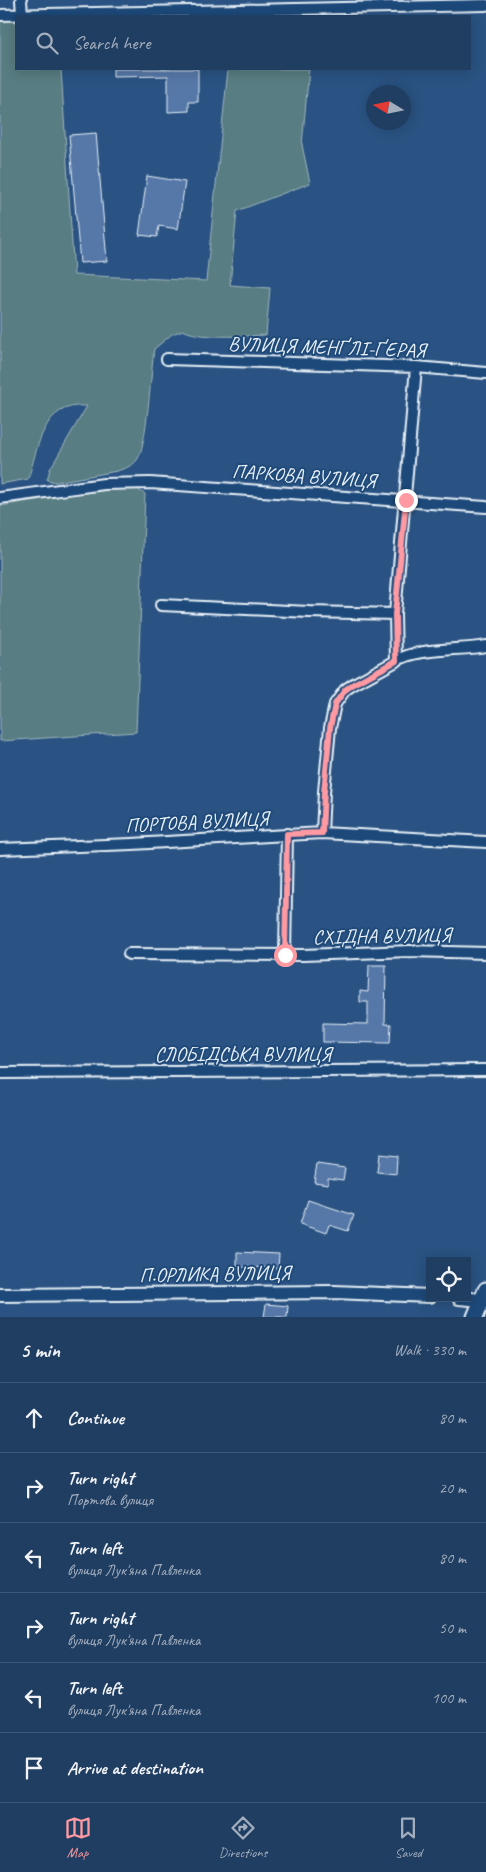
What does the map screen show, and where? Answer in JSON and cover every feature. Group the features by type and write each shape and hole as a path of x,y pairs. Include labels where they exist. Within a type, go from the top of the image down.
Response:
{"main road":[{"path":"475,1317 485,1295"}],"street":[{"path":"21,0 22,14"},
{"path":"0,14 289,4 486,5"},
{"name":"ВУЛИЦЯ МЕНҐЛІ-ҐЕРАЯ","path":"167,359 416,367 486,373"},
{"path":"396,661 395,614 416,367"},
{"name":"ПАРКОВА ВУЛИЦЯ","path":"0,498 104,484 150,483 486,507"},
{"path":"161,605 395,614"},
{"path":"322,833 330,728 335,704 345,690 408,655 486,646"},
{"name":"ПОРТОВА ВУЛИЦЯ","path":"0,849 132,844 322,833 486,842"},
{"path":"285,955 287,834"},
{"name":"СХІДНА ВУЛИЦЯ","path":"129,954 303,956 410,951 486,953"},
{"name":"СЛОБІДСЬКА ВУЛИЦЯ","path":"0,1073 486,1070"},
{"name":"П.ОРЛИКА ВУЛИЦЯ","path":"0,1295 334,1292 426,1296"},
{"path":"471,1297 485,1295"}],"green space":[{"path":"15,19 15,70 61,70 74,275 206,281 228,70 309,70 302,145 310,183 237,211 230,285 270,288 266,335 211,336 199,335 183,330 172,334 154,349 148,408 140,452 135,462 117,471 56,482 47,480 50,469 87,406 72,407 60,411 51,419 40,440 28,479 0,484 0,20"},
{"path":"135,488 145,494 136,732 0,741 0,506 84,492"}],"building":[{"path":"113,70 198,70 198,102 189,102 189,111 168,112 168,76 113,77"},
{"path":"96,133 107,261 80,263 69,135"},
{"path":"147,176 185,182 178,229 159,226 157,237 139,235"},
{"path":"369,965 386,965 385,1024 391,1024 390,1043 323,1042 323,1023 368,1024 368,1002 360,1002 360,991 368,992"},
{"path":"379,1154 397,1156 396,1174 377,1172"},
{"path":"317,1164 345,1168 343,1180 328,1178 328,1184 314,1182"},
{"path":"308,1200 354,1215 348,1231 329,1225 326,1233 300,1224"},
{"path":"237,1252 279,1254 278,1268 237,1267"},
{"path":"266,1304 288,1306 287,1317 264,1317"}],"route":[{"path":"285,955 287,834 322,833 330,728 335,704 345,690 352,685 396,661 395,614 406,500"}]}
